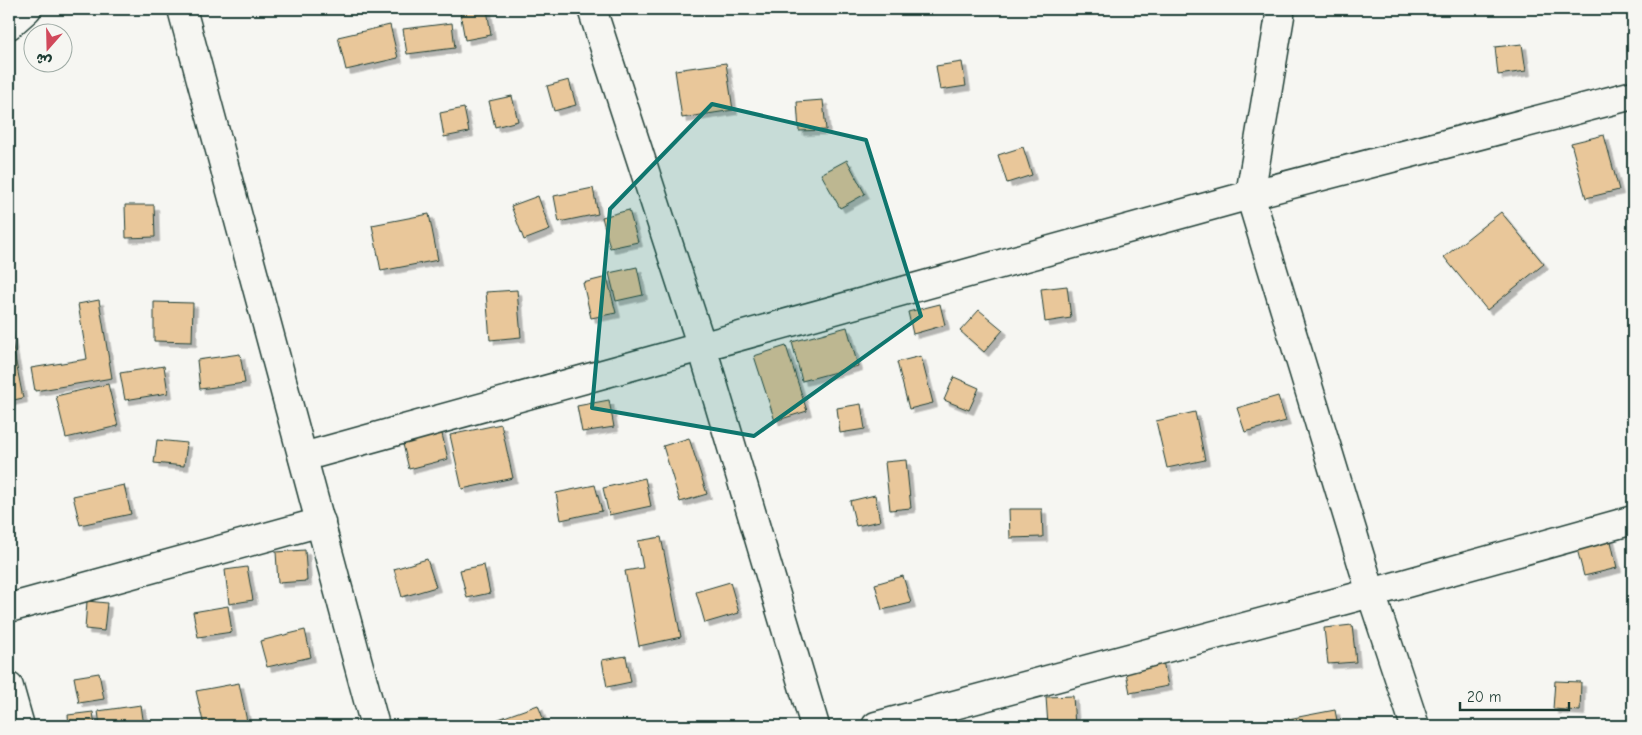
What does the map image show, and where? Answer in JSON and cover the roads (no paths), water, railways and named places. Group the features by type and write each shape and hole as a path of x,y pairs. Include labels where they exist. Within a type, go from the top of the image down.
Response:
{"street":[{"path":"9,25 27,9"},
{"path":"182,9 374,726"},
{"path":"592,9 702,346 815,726"},
{"path":"1281,11 1250,195 1371,593 1415,726"},
{"path":"303,458 1250,195 1633,95"},
{"path":"876,726 1371,593 1633,520"},
{"path":"9,608 320,522"},
{"path":"9,687 20,726"}]}
